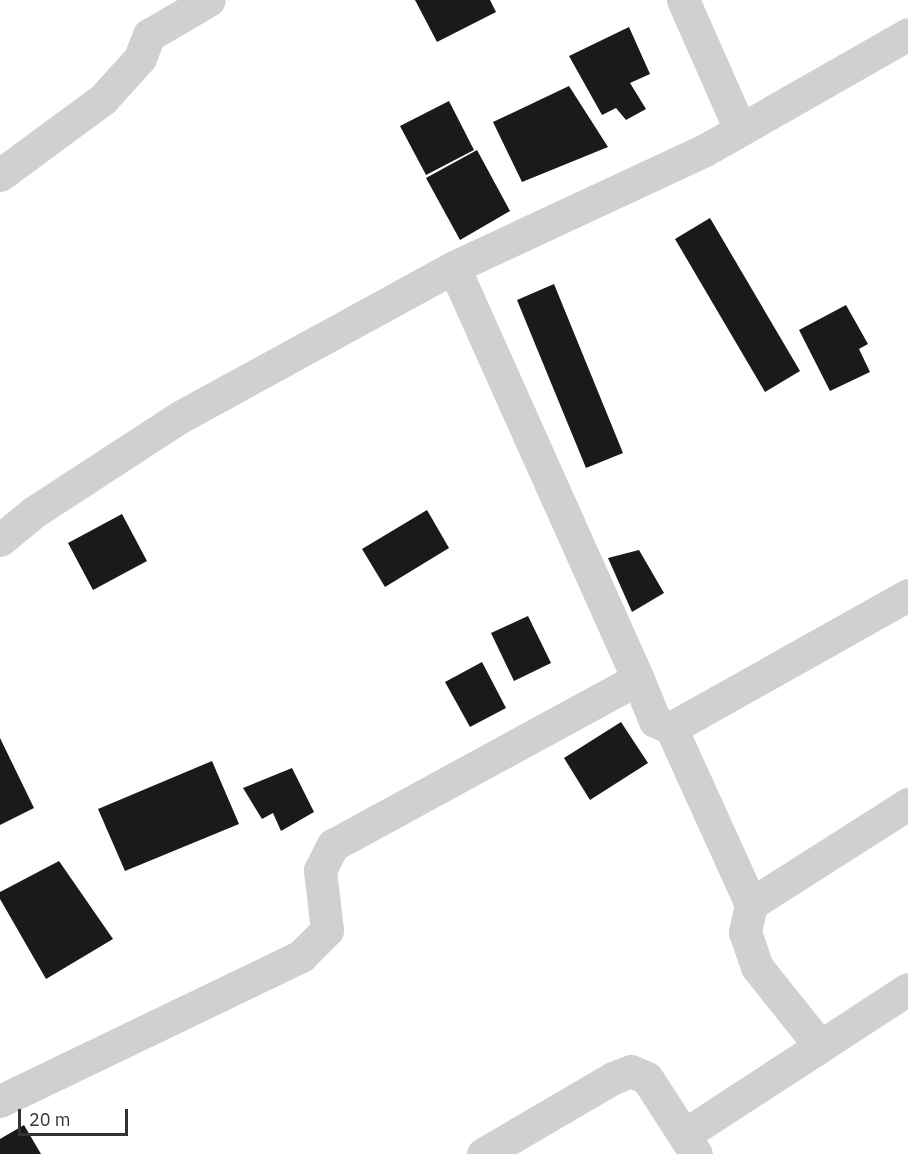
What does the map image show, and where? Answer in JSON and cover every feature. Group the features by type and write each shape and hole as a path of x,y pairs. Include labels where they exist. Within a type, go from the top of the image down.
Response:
{"street":[{"path":"0,175 103,99 140,58 149,35 209,0"},
{"path":"683,0 740,129"},
{"path":"0,540 33,512 180,417 454,267 705,150 908,34"},
{"path":"454,267 655,721 671,729 751,904 746,932 757,967 820,1046"},
{"path":"671,729 908,595"},
{"path":"0,1101 301,956 327,930 320,870 333,845 638,679"},
{"path":"751,904 908,804"},
{"path":"483,1154 614,1078 631,1071 647,1078 690,1144 820,1046 908,989"}],"building":[{"path":"415,0 490,0 496,12 437,42"},
{"path":"629,27 650,74 630,83 646,109 626,120 616,108 602,115 569,56"},
{"path":"569,86 608,147 522,182 493,122"},
{"path":"449,101 474,150 426,175 400,126"},
{"path":"477,150 510,211 460,240 426,178"},
{"path":"710,218 800,371 765,392 675,239"},
{"path":"554,284 623,453 586,468 517,300"},
{"path":"846,305 868,344 859,349 870,372 830,391 799,330"},
{"path":"427,510 449,548 385,587 362,549"},
{"path":"122,514 147,561 93,590 68,543"},
{"path":"639,550 664,593 632,612 608,558"},
{"path":"528,616 551,663 514,681 491,633"},
{"path":"482,662 506,708 470,727 445,682"},
{"path":"621,722 648,763 590,800 564,758"},
{"path":"0,738 34,808 0,825"},
{"path":"212,761 239,824 125,871 98,809"},
{"path":"292,768 314,812 281,831 273,813 262,819 243,788"},
{"path":"59,861 113,939 46,979 0,899 0,892"},
{"path":"24,1125 41,1154 0,1154 0,1139"}]}
